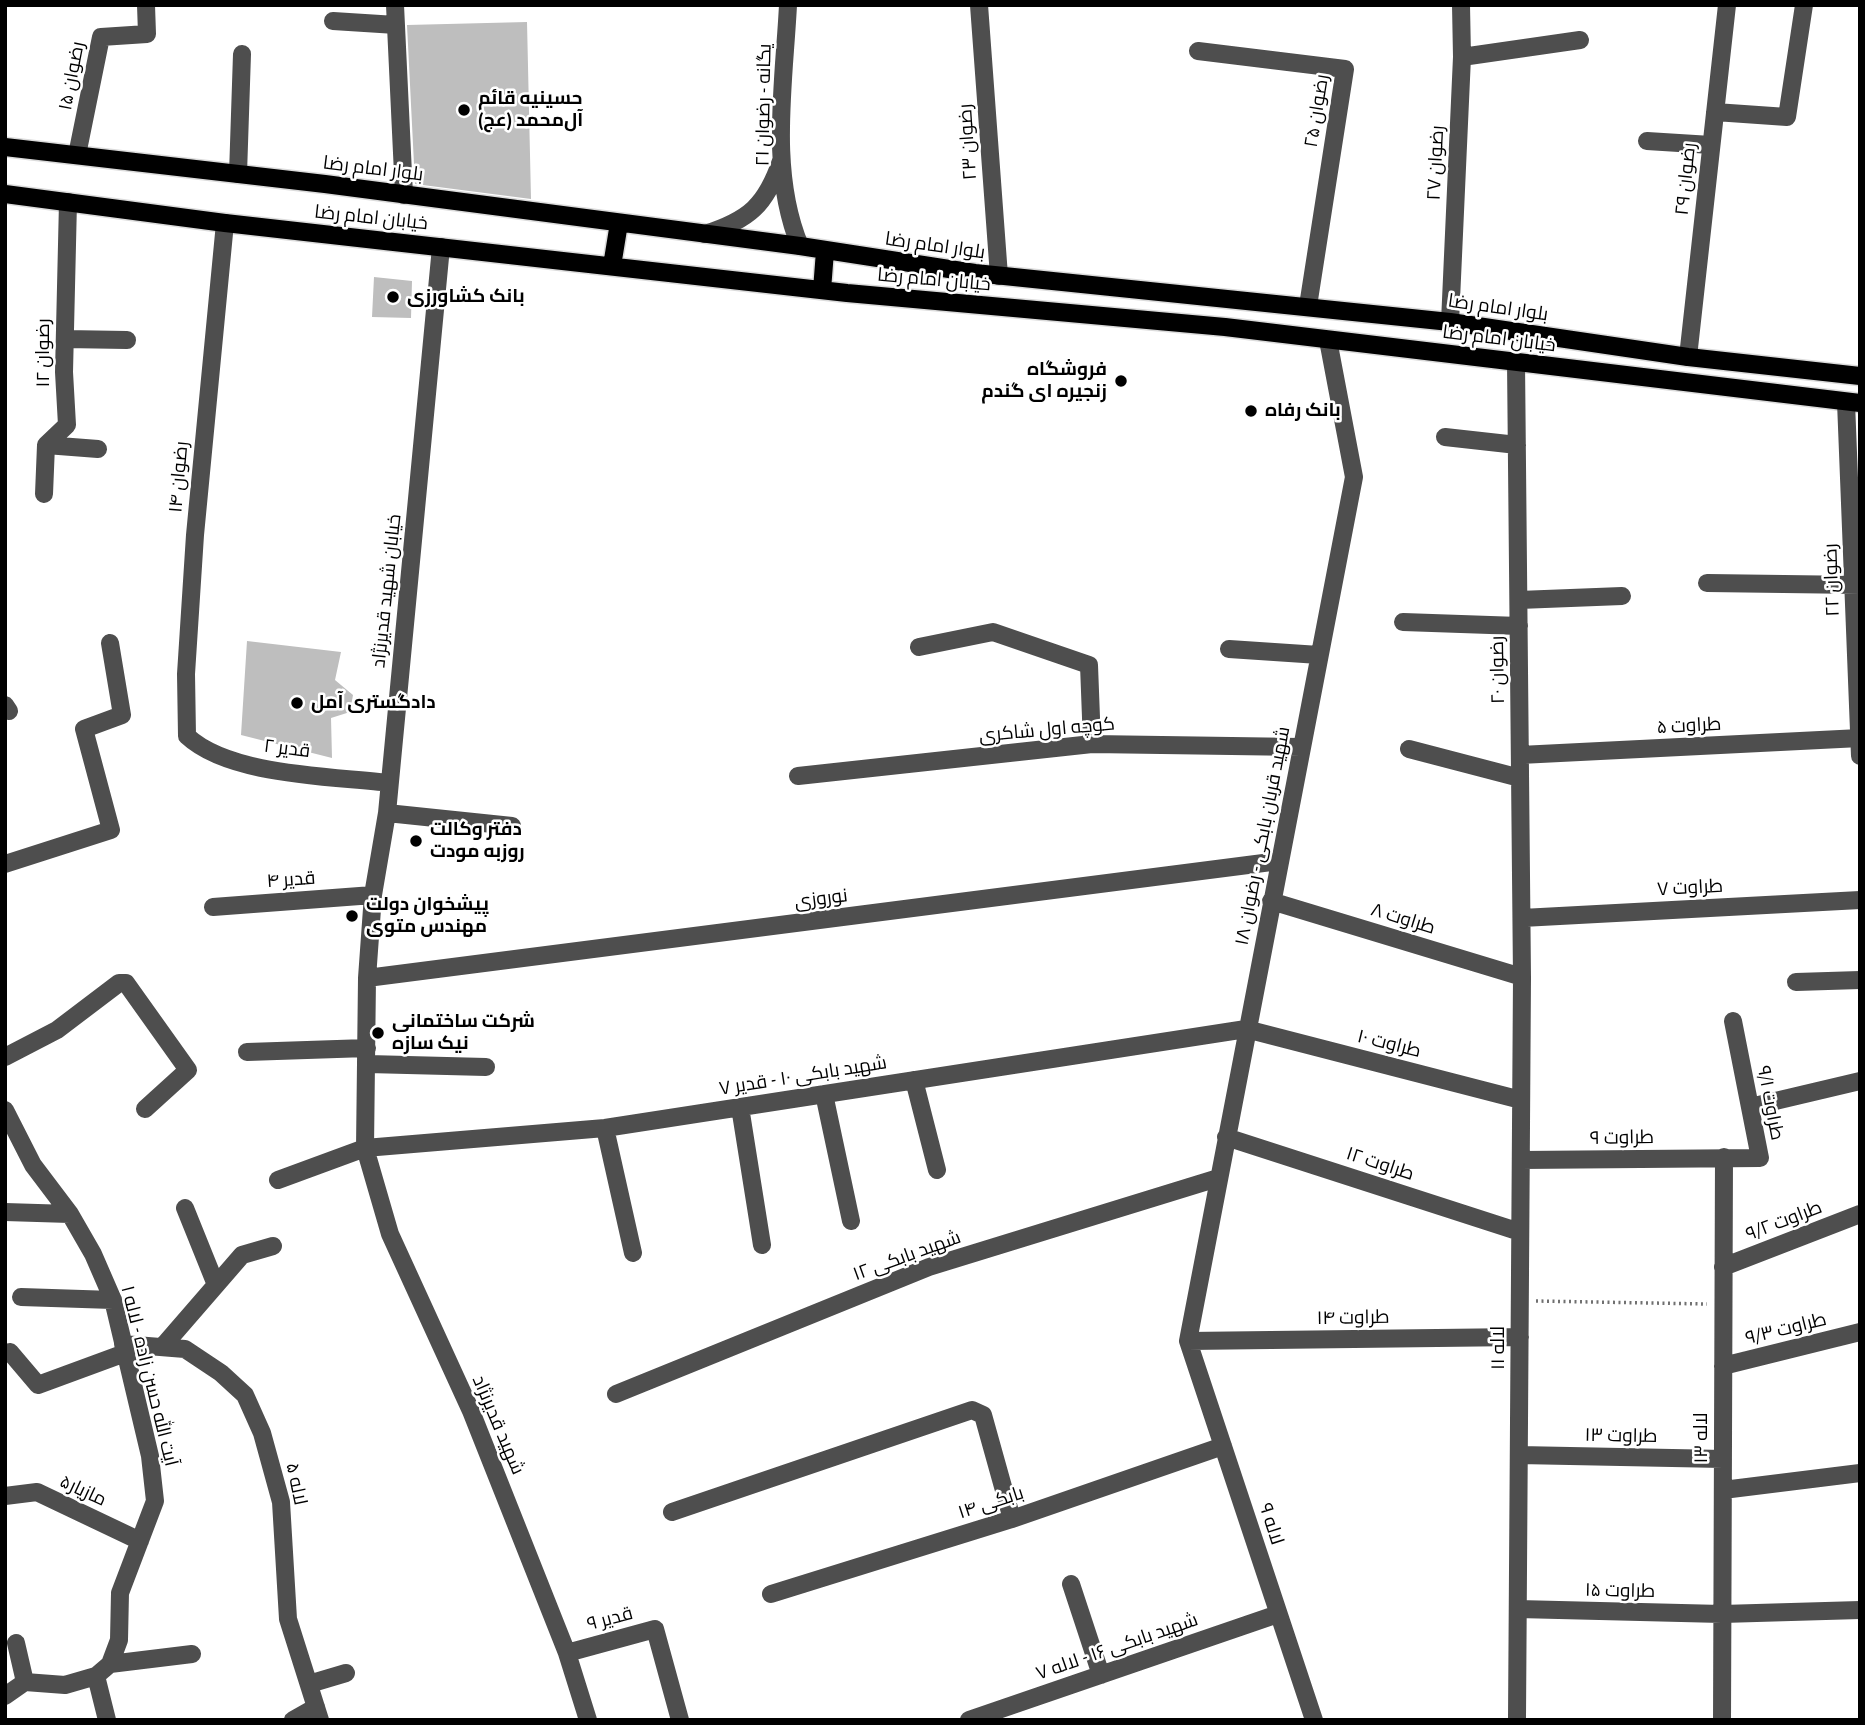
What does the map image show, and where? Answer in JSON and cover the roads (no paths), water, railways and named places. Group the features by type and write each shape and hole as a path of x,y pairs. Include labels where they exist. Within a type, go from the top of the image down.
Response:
{"main road":[{"name":"بلوار امام رضا","path":"5,147 800,246 999,276 1450,322 1688,356 1860,376"},
{"name":"خیابان امام رضا","path":"5,194 225,223 822,290 1225,327 1853,402"},
{"path":"612,266 619,223"},
{"path":"822,290 825,251"}],"street":[{"name":"رضوان ۱۵","path":"77,155 101,37 147,34 146,5"},
{"path":"395,5 404,195"},
{"name":"یگانه - رضوان ۲۱","path":"788,5 780,161 790,223 800,246"},
{"name":"رضوان ۲۳","path":"979,5 999,276"},
{"name":"رضوان ۲۷","path":"1450,322 1462,57 1461,5"},
{"name":"رضوان ۲۹","path":"1688,356 1727,5"},
{"path":"1715,112 1787,117 1804,5"},
{"path":"333,21 396,25"},
{"path":"1462,57 1580,40"},
{"name":"رضوان ۲۵","path":"1198,51 1345,69 1308,306"},
{"path":"238,174 242,54"},
{"path":"1647,141 1711,145"},
{"path":"703,234 728,226 760,205 770,192 780,161"},
{"name":"رضوان ۱۲","path":"46,445 67,425 65,339 68,202"},
{"name":"رضوان ۱۴","path":"187,736 186,674 195,535 225,223"},
{"name":"خيابان شهيد قديرنژاد","path":"365,1148 367,978 373,895 387,813 441,247"},
{"path":"65,339 127,340"},
{"name":"شهید قربان بابکی - رضوان ۱۸","path":"1188,1341 1354,477 1328,340"},
{"name":"رضوان ۲۰","path":"1516,362 1522,977"},
{"name":"رضوان ۲۲","path":"1853,402 1860,756"},
{"path":"1445,437 1517,445"},
{"path":"44,494 46,445 98,449"},
{"path":"1707,583 1856,585"},
{"path":"1519,600 1622,596"},
{"path":"1403,622 1519,626"},
{"path":"919,647 993,632 1089,664 1092,744"},
{"path":"5,864 111,830 84,729 122,715 110,643"},
{"path":"1229,649 1319,655"},
{"name":"قدیر ۲","path":"187,736 219,756 243,765 389,783"},
{"name":"طراوت ۵","path":"1520,755 1859,738"},
{"name":"کوچه اول شاکری","path":"798,776 1092,744 1301,747"},
{"path":"1409,749 1520,778"},
{"path":"387,813 512,826"},
{"name":"نوروزی","path":"367,978 1279,861"},
{"name":"قدیر ۴","path":"213,907 373,895"},
{"name":"طراوت ۷","path":"1522,918 1860,900"},
{"name":"طراوت ۸","path":"1271,901 1522,977"},
{"name":"لاله ۱۱","path":"1517,1720 1522,977"},
{"path":"1796,982 1860,980"},
{"path":"5,1057 57,1030 120,983 126,982 188,1070 145,1109"},
{"name":"طراوت ۹/۱","path":"1724,1157 1760,1158 1733,1021"},
{"name":"شهید بابکی ۱۰ - قدیر ۷","path":"278,1180 365,1148 605,1128 1246,1029"},
{"name":"طراوت ۱۰","path":"1246,1029 1521,1100"},
{"path":"247,1052 368,1056 486,1067"},
{"path":"914,1080 937,1170"},
{"path":"1750,1107 1860,1081"},
{"path":"824,1094 851,1221"},
{"path":"740,1107 762,1245"},
{"name":"آیت الله حسن زاده - لاله ۱","path":"5,1110 33,1165 70,1214 113,1300 150,1456 155,1501 120,1593 119,1640 110,1664"},
{"path":"605,1128 634,1253"},
{"name":"طراوت ۱۲","path":"1226,1136 1520,1232"},
{"name":"شهید قدیرنژاد","path":"365,1148 390,1234 471,1411 567,1653 587,1720"},
{"name":"طراوت ۹","path":"1521,1160 1724,1157"},
{"name":"لاله ۱۳","path":"1722,1720 1724,1157"},
{"name":"شهید بابکی ۱۲","path":"616,1394 929,1267 1218,1178"},
{"path":"185,1208 216,1285"},
{"path":"5,1212 70,1214"},
{"name":"طراوت ۹/۲","path":"1723,1267 1860,1214"},
{"path":"164,1345 242,1255 273,1246"},
{"path":"22,1297 113,1300"},
{"name":"طراوت ۹/۳","path":"1723,1366 1860,1332"},
{"name":"طراوت ۱۴","path":"1188,1341 1520,1337"},
{"name":"لاله ۹","path":"1188,1341 1314,1720"},
{"name":"لاله ۵","path":"124,1348 164,1345 185,1349 221,1373 245,1395 262,1433 281,1502 288,1619 318,1713"},
{"path":"10,1352 38,1385 124,1348"},
{"path":"672,1511 972,1410 983,1415 1012,1519"},
{"name":"بابکی ۱۴","path":"771,1594 1012,1519 1223,1446"},
{"name":"طراوت ۱۳","path":"1519,1455 1723,1459"},
{"path":"1723,1490 1860,1473"},
{"name":"مازیار۵","path":"5,1496 37,1492 140,1541"},
{"path":"1072,1584 1101,1675"},
{"name":"طراوت ۱۵","path":"1518,1609 1722,1614 1860,1610"},
{"name":"شهید بابکی ۱۶ - لاله ۷","path":"969,1720 1278,1614"},
{"name":"قدیر ۹","path":"567,1653 655,1629 680,1720"},
{"path":"16,1643 25,1682"},
{"path":"5,1696 25,1682 65,1685 96,1676 110,1664 192,1654"},
{"path":"309,1684 346,1673"},
{"path":"96,1676 107,1720"},
{"path":"293,1720 318,1713"}],"place":[{"name":"حسینیه قائم آل‌محمد (عج)","path":"464,110"},
{"name":"بانک کشاورزی","path":"393,297"},
{"name":"فروشگاه زنجیره ای گندم","path":"1121,381"},
{"name":"بانک رفاه","path":"1251,411"},
{"name":"دادگستری آمل","path":"297,703"},
{"name":"دفتر وکالت روزبه مودت","path":"416,841"},
{"name":"پیشخوان دولت مهندس متوی","path":"352,916"},
{"name":"شرکت ساختمانی نیک سازه","path":"378,1033"}]}
